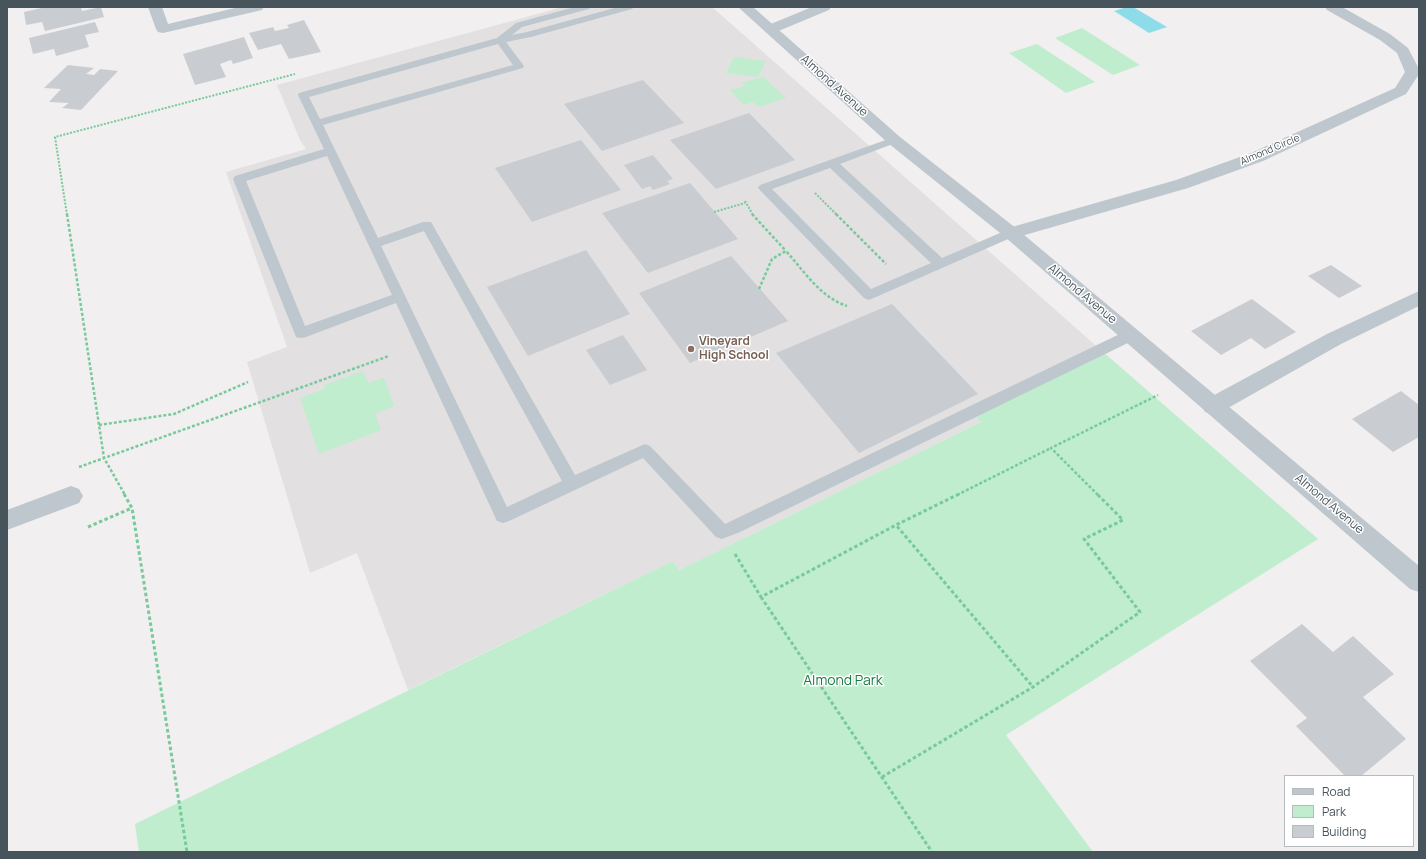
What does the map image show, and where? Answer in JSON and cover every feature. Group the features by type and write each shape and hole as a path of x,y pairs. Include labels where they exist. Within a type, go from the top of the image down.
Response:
{"street":[{"path":"155,7 163,30 257,7"},
{"name":"Almond Avenue","path":"745,7 894,140 1011,233 1419,581"},
{"path":"771,29 824,7"},
{"name":"Almond Circle","path":"1011,233 1182,184 1257,157 1401,91 1414,72 1402,51 1385,37 1332,7"},
{"path":"1213,406 1334,339 1419,298"},
{"path":"7,520 71,496"}],"lane":[{"path":"500,40 519,25 586,7"},
{"path":"629,7 528,35 500,40 303,95 503,516 645,450 722,532 1131,335"},
{"path":"317,123 519,66 500,40"},
{"path":"894,140 764,188 869,295 1011,233"},
{"path":"330,151 239,179 301,333 399,297"},
{"path":"832,163 940,264"},
{"path":"374,244 427,226 572,484"}],"path":[{"path":"187,852 132,508 104,458 55,137 299,73"},
{"path":"811,190 890,267"},
{"path":"714,212 745,203"},
{"path":"79,467 389,356"},
{"path":"99,425 174,414 248,382"},
{"path":"761,597 896,525 1158,395"},
{"path":"882,777 1033,687 1140,612 1084,539 1123,520 1051,448"},
{"path":"88,526 132,508"},
{"path":"896,525 1033,687"},
{"path":"722,532 761,597 932,852"}],"shaded area":[{"name":"Vineyard High School","path":"563,7 712,7 1102,351 973,414 981,422 679,570 673,561 408,690 357,553 310,573 247,362 287,347 226,172 306,149 300,140 277,85"}],"green space":[{"path":"1082,28 1140,65 1113,75 1055,38"},
{"path":"1037,44 1095,82 1066,93 1009,53"},
{"path":"734,57 766,61 758,77 726,73"},
{"path":"763,77 786,98 759,107 753,102 744,105 730,90 745,86 742,83"},
{"name":"Almond Park","path":"1102,351 1318,539 1006,735 1093,852 139,852 135,824 673,561 679,570 981,422 973,414"},
{"path":"363,371 368,383 384,378 394,406 375,414 381,430 319,454 300,398 325,389 324,385"}],"water":[{"path":"1127,7 1133,7 1167,27 1149,33 1114,11"}],"building":[{"path":"46,7 81,7 82,11 101,7 104,17 45,31 42,22 26,25 24,12"},
{"path":"304,20 321,52 289,59 281,44 258,50 249,33 273,27 275,31 289,28 287,25"},
{"path":"95,22 99,32 85,35 89,47 56,56 54,49 33,54 29,38"},
{"path":"244,37 253,58 233,64 231,60 220,64 226,77 195,85 183,54"},
{"path":"68,65 94,68 86,74 94,75 100,69 118,71 81,110 62,108 69,103 49,102 61,89 44,88"},
{"path":"643,80 684,123 602,151 564,104"},
{"path":"749,113 795,160 716,189 670,140"},
{"path":"581,140 621,190 532,222 495,168"},
{"path":"653,155 673,179 667,181 670,184 653,190 650,186 642,189 624,165"},
{"path":"690,183 738,239 648,273 602,213"},
{"path":"586,250 630,314 528,356 487,287"},
{"path":"731,256 788,321 690,363 639,293"},
{"path":"1331,265 1362,286 1339,298 1308,276"},
{"path":"1252,299 1296,332 1265,349 1251,338 1221,355 1191,331"},
{"path":"892,304 978,394 859,453 776,353"},
{"path":"623,335 647,370 610,385 586,350"},
{"path":"1401,391 1419,405 1419,437 1393,452 1352,419"},
{"path":"1302,624 1333,652 1353,636 1394,674 1363,697 1406,739 1362,775 1344,775 1296,726 1307,718 1250,661"}],"place":[{"name":"Vineyard High School","path":"691,349"}]}
